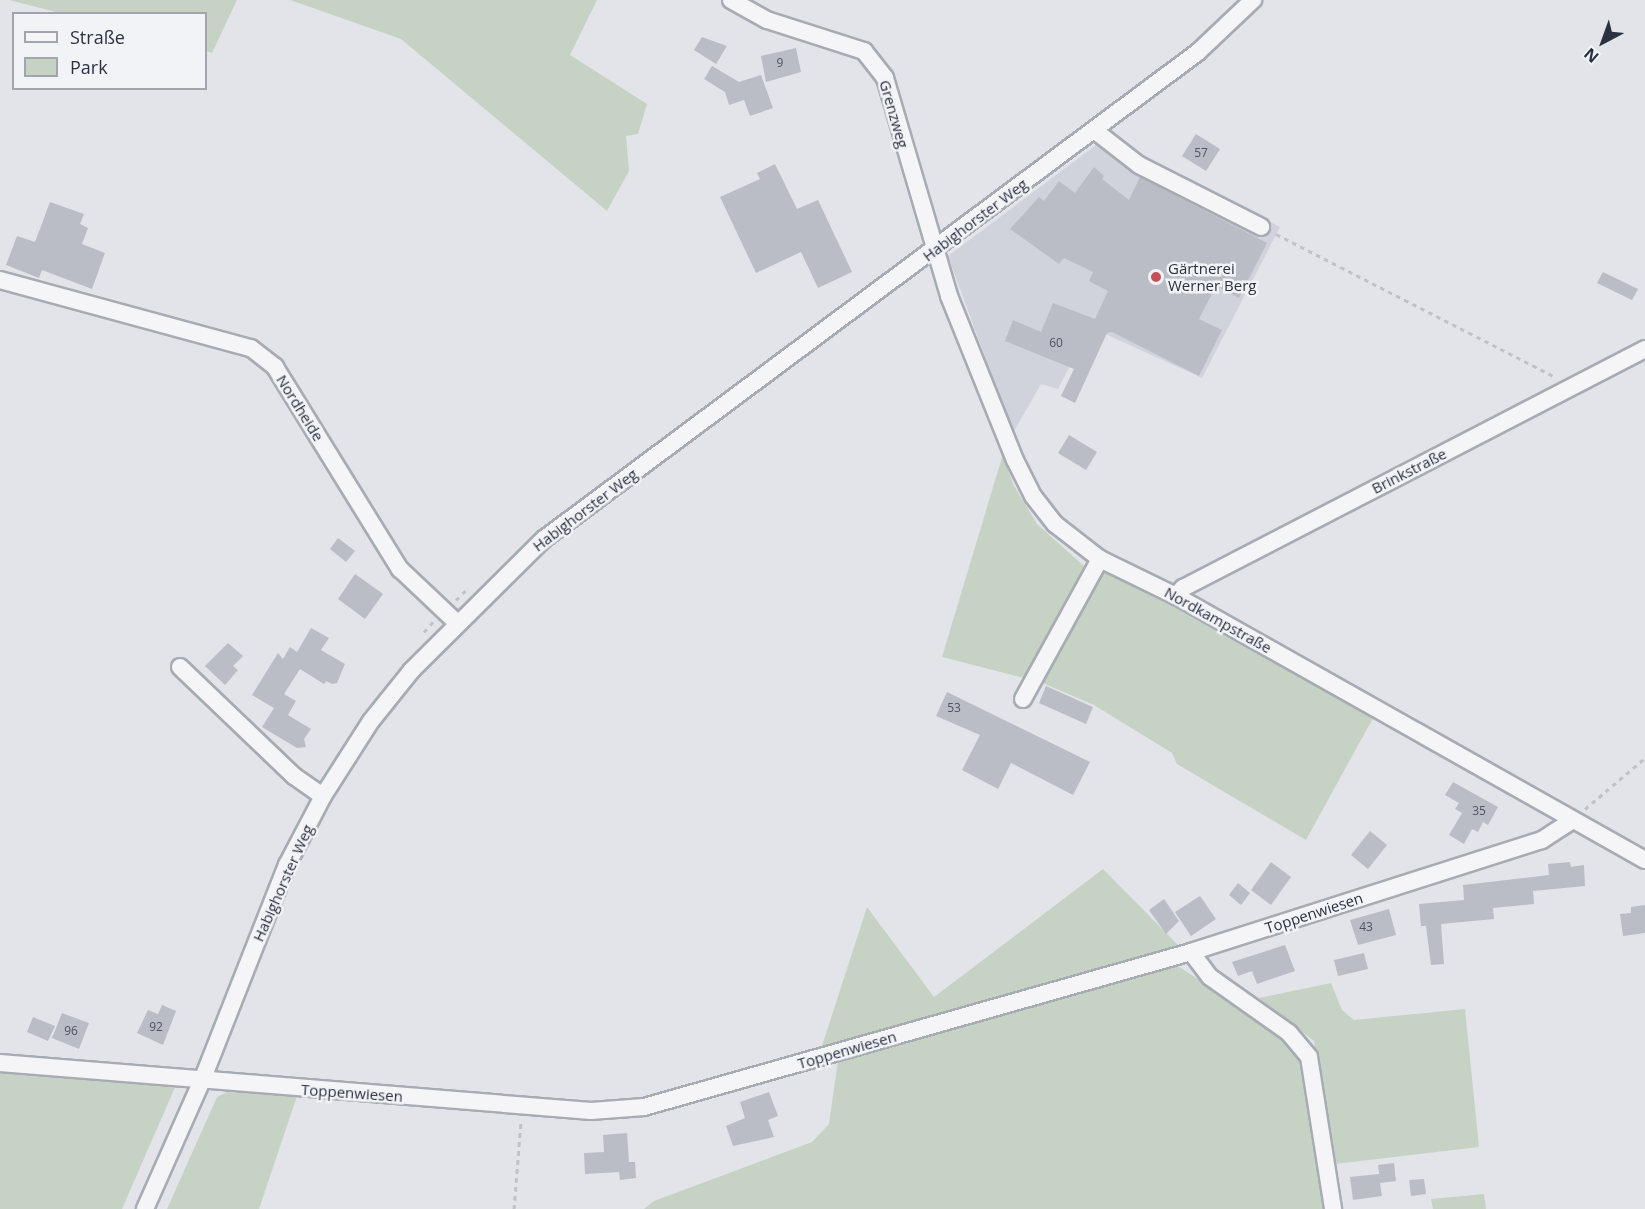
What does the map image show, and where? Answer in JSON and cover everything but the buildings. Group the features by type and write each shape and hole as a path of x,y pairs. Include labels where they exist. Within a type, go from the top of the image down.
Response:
{"street":[{"name":"Grenzweg","path":"731,0 767,20 851,45 875,62 885,78 936,250"},
{"name":"Habighorster Weg","path":"145,1209 203,1078 287,866 323,796 371,721 456,622 544,539 936,250 1198,52 1253,0"},
{"path":"1094,130 1138,165 1261,226"},
{"name":"Nordkampstraße","path":"936,250 1010,449 1033,496 1055,524 1100,559 1176,596 1571,821 1645,860"},
{"name":"Nordheide","path":"0,280 251,348 274,367 400,569 456,622"},
{"name":"Brinkstraße","path":"1176,596 1183,588 1645,349"},
{"path":"1023,699 1100,559"},
{"path":"180,667 294,776 323,796"},
{"name":"Toppenwiesen","path":"0,1063 591,1111 644,1107 1191,952 1542,840 1571,821"},
{"path":"1191,952 1210,977 1289,1033 1309,1057 1333,1209"}],"path":[{"path":"1261,226 1574,386"},
{"path":"1571,821 1645,758"},
{"path":"514,1209 523,1105"}],"shaded area":[{"path":"1108,136 1143,158 1280,227 1202,378 1090,327 1058,389 1041,384 1013,433 948,256"}],"green space":[{"path":"9,0 237,0 212,53 207,51 207,12 56,12"},
{"path":"290,0 597,0 570,55 647,104 638,134 626,136 629,171 607,211 401,39"},
{"path":"1003,454 1013,484 1037,524 1084,566 1024,678 942,657"},
{"path":"1108,571 1373,718 1306,840 1177,764 1172,753 1094,705 1038,681 1098,577"},
{"path":"1103,869 1179,946 820,1052 867,907 934,997"},
{"path":"1178,966 1285,1036 1301,1055 1326,1209 644,1209 654,1201 812,1142 829,1124 838,1061"},
{"path":"1331,983 1342,1010 1354,1020 1465,1009 1479,1147 1335,1164 1314,1041 1259,998"},
{"path":"0,1070 176,1085 122,1209 0,1209"},
{"path":"227,1092 297,1096 259,1209 167,1209 217,1097"},
{"path":"1484,1194 1486,1209 1433,1209 1431,1199"}],"place":[{"name":"Gärtnerei Werner Berg","path":"1156,277"}]}
